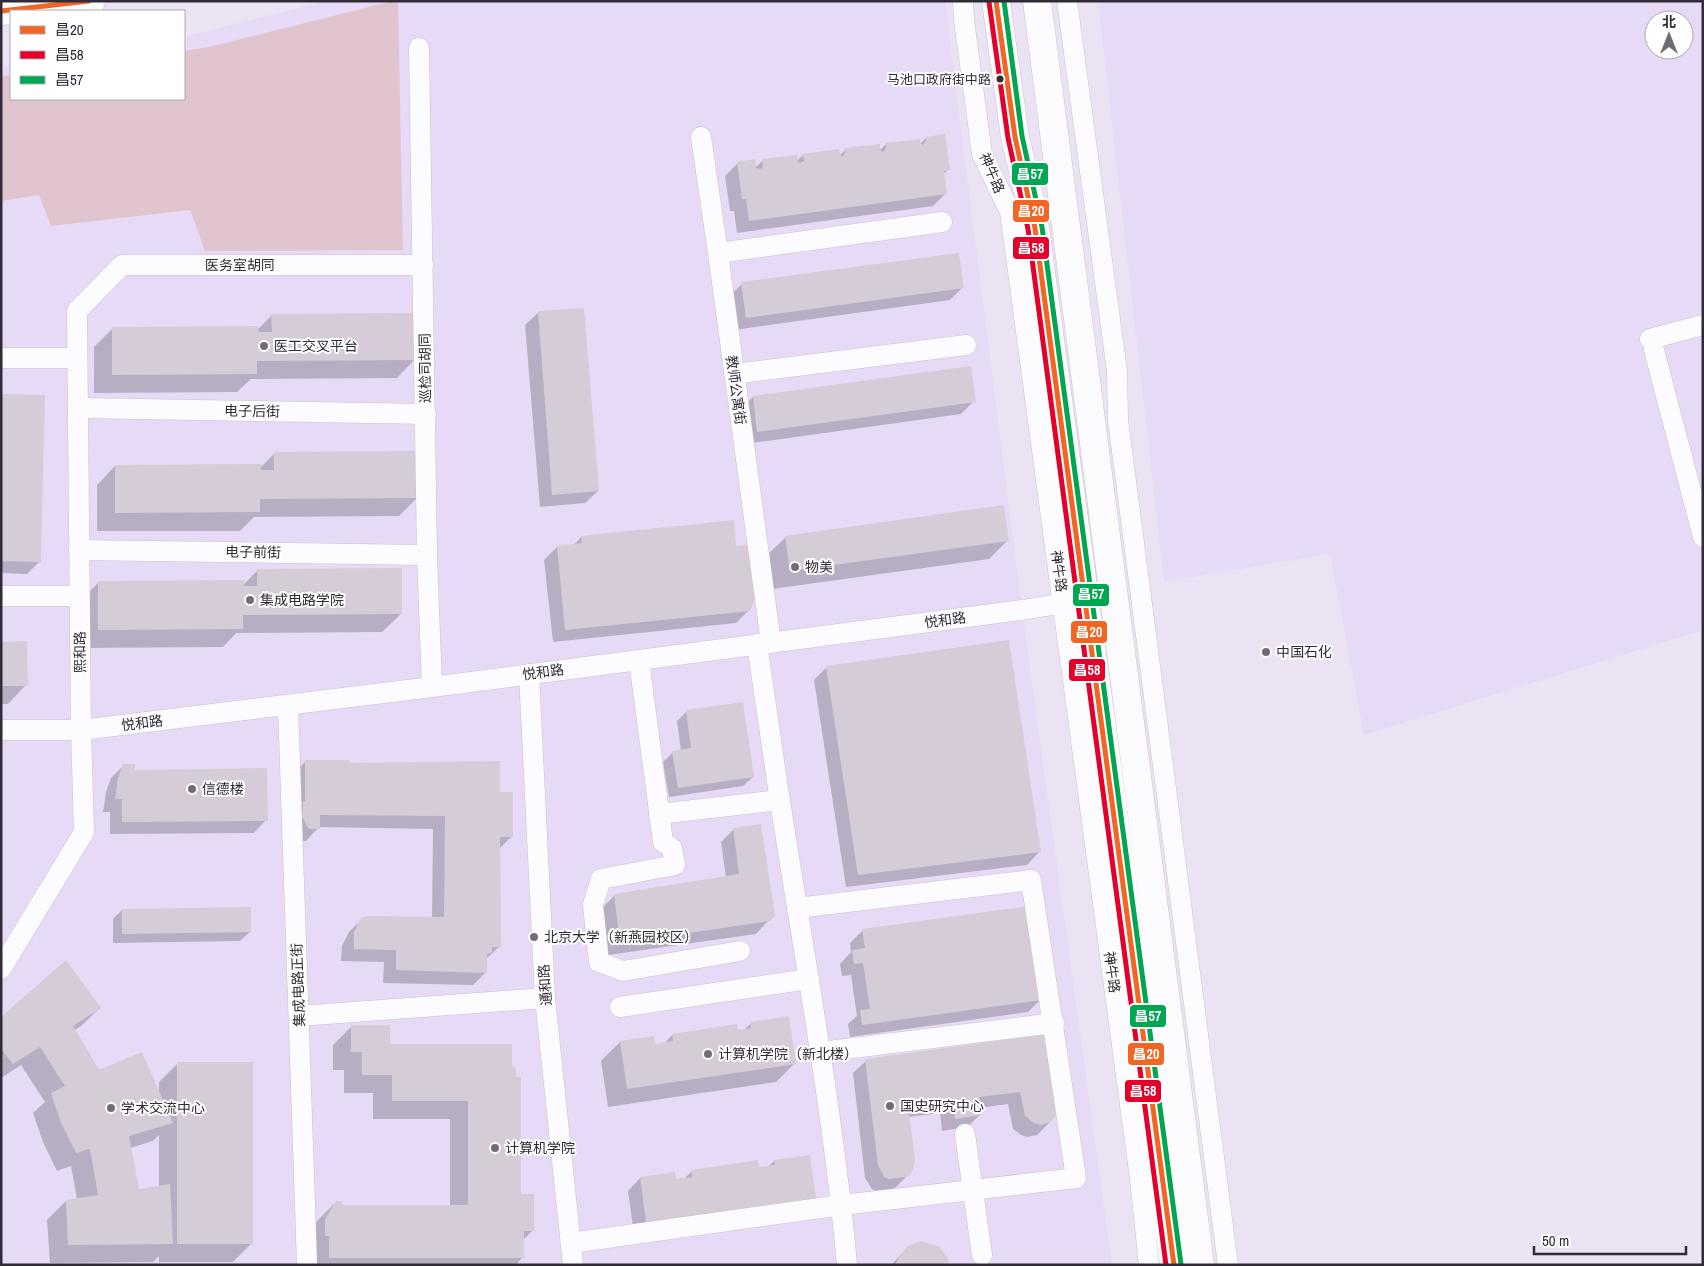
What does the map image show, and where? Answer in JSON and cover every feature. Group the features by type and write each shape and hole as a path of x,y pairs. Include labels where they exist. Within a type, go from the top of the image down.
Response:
{"main road":[{"path":"1,11 91,1"},
{"name":"神牛路","path":"996,1 1015,137 1035,228 1074,601 1174,1265"},
{"path":"1036,1 1200,1265"}],"street":[{"name":"神牛路","path":"963,1 982,154 1010,212 1074,601 1149,1265"},
{"path":"1067,1 1117,371 1118,420 1228,1265"},
{"name":"巡检司胡同","path":"420,48 427,554 432,687"},
{"name":"教师公寓街","path":"701,137 734,374 780,800 821,1052 842,1205 847,1265"},
{"path":"718,253 942,222"},
{"name":"医务室胡同","path":"76,311 122,264 423,264"},
{"name":"熙和路","path":"1,969 84,832 76,311"},
{"path":"1703,325 1652,344 1703,537"},
{"path":"734,374 966,345"},
{"path":"1,358 77,358"},
{"name":"电子后街","path":"78,408 426,414"},
{"name":"电子前街","path":"79,550 427,554"},
{"path":"1,596 79,596"},
{"name":"悦和路","path":"1,730 81,730 764,644 1074,601"},
{"path":"639,660 662,842 672,848 675,865 601,879 593,905 599,962 623,971 740,952"},
{"name":"通和路","path":"529,674 545,998 573,1265"},
{"name":"集成电路正街","path":"288,704 307,1265"},
{"path":"659,814 780,800"},
{"path":"571,1242 842,1205 1076,1178 1032,880 797,908"},
{"path":"620,1007 809,979"},
{"path":"299,1016 545,998"},
{"path":"821,1052 1054,1023"},
{"path":"965,1134 982,1255"}],"shaded area":[{"name":"北京大学（新燕园校区）","path":"325,1 945,1 1022,610 1112,1265 1,1265 1,67 10,65 10,100 185,100 185,37"},
{"path":"398,1 403,250 205,251 190,210 51,226 39,195 1,201 1,76 10,75 10,100 185,100 185,51 209,47"},
{"path":"1098,1 1703,1 1703,630 1364,735 1330,554 1164,582"}],"building":[{"path":"945,134 950,170 944,171 947,194 749,221 746,199 742,199 737,162 755,159 756,168 760,169 763,167 762,159 797,155 798,162 800,163 804,161 802,154 839,149 842,156 845,154 844,148 880,144 880,150 883,152 886,148 885,143 920,139 920,143 923,145 926,137"},
{"path":"959,253 964,288 746,318 741,282"},
{"path":"584,308 599,491 552,495 538,311"},
{"name":"医工交叉平台","path":"416,313 417,360 257,361 257,374 112,375 112,327 258,326 259,332 272,332 271,314"},
{"path":"971,366 976,402 757,432 753,396"},
{"path":"1,394 45,395 41,562 1,561"},
{"path":"419,451 419,498 260,499 260,512 115,513 115,465 261,464 261,470 274,470 274,452"},
{"path":"1004,505 1009,541 790,571 785,536"},
{"path":"734,520 736,546 750,544 756,596 750,611 565,630 557,546 582,543 581,536"},
{"name":"集成电路学院","path":"402,568 402,614 243,615 243,629 98,630 98,581 244,580 244,586 257,586 257,569"},
{"path":"1009,640 1041,852 858,875 826,666"},
{"path":"27,641 28,686 1,686 1,642"},
{"path":"743,702 754,777 678,788 672,751 691,748 686,710"},
{"path":"305,760 349,760 351,763 500,761 500,792 513,792 513,837 500,837 501,947 492,947 492,952 487,955 487,973 396,970 396,950 354,949 354,932 361,918 367,916 444,917 445,816 320,815 320,829 309,829 302,817 303,801 305,801"},
{"name":"信德楼","path":"123,764 135,764 135,770 267,768 268,821 122,822 122,799 115,799 118,778"},
{"path":"761,824 775,916 770,921 620,943 614,894 739,874 733,828"},
{"path":"1029,906 1042,1000 862,1025 860,1010 870,1009 863,963 854,964 852,950 865,948 862,929"},
{"path":"251,907 251,932 122,934 122,909"},
{"name":"学术交流中心","path":"66,960 101,1008 73,1026 99,1070 142,1052 173,1123 129,1136 139,1189 170,1184 173,1244 68,1245 66,1200 98,1195 90,1149 76,1153 61,1123 51,1093 65,1086 40,1047 13,1064 1,1049 1,1017"},
{"name":"计算机学院（新北楼）","path":"789,1016 796,1064 627,1089 620,1041 654,1036 655,1044 673,1041 672,1034 737,1024 738,1030 751,1028 750,1022"},
{"name":"计算机学院","path":"351,1025 390,1025 390,1044 512,1044 512,1067 516,1067 516,1077 521,1077 521,1194 534,1194 534,1231 524,1231 524,1258 329,1258 329,1236 325,1236 325,1219 336,1201 341,1201 343,1205 468,1205 468,1101 392,1101 392,1075 362,1075 362,1052 351,1052"},
{"name":"国史研究中心","path":"1047,1034 1058,1107 1056,1115 1051,1122 1040,1125 1025,1116 1020,1092 979,1097 981,1115 955,1119 952,1101 908,1106 915,1160 913,1170 910,1175 905,1177 889,1179 884,1177 878,1165 865,1059"},
{"name":"学术交流中心","path":"177,1062 253,1062 253,1244 177,1244"},
{"path":"810,1155 817,1205 647,1229 640,1177 675,1172 676,1179 692,1177 691,1170 758,1160 759,1167 775,1165 774,1160"},
{"path":"921,1241 938,1246 948,1258 949,1265 895,1265 900,1255 908,1246"}],"transit line":[{"name":"昌20","path":"1,11 89,1"},
{"name":"昌20","path":"996,1 1015,137 1035,228 1174,1265"},
{"name":"昌57","path":"1004,1 1022,136 1042,227 1181,1264"},
{"name":"昌58","path":"989,2 1008,138 1028,229 1166,1265"}],"place":[{"name":"马池口政府街中路","path":"1000,79"},
{"name":"医工交叉平台","path":"264,346"},
{"name":"物美","path":"795,567"},
{"name":"集成电路学院","path":"250,600"},
{"name":"中国石化","path":"1266,652"},
{"name":"信德楼","path":"192,789"},
{"name":"北京大学（新燕园校区）","path":"534,937"},
{"name":"计算机学院（新北楼）","path":"708,1054"},
{"name":"国史研究中心","path":"890,1106"},
{"name":"学术交流中心","path":"111,1108"},
{"name":"计算机学院","path":"495,1148"}]}
